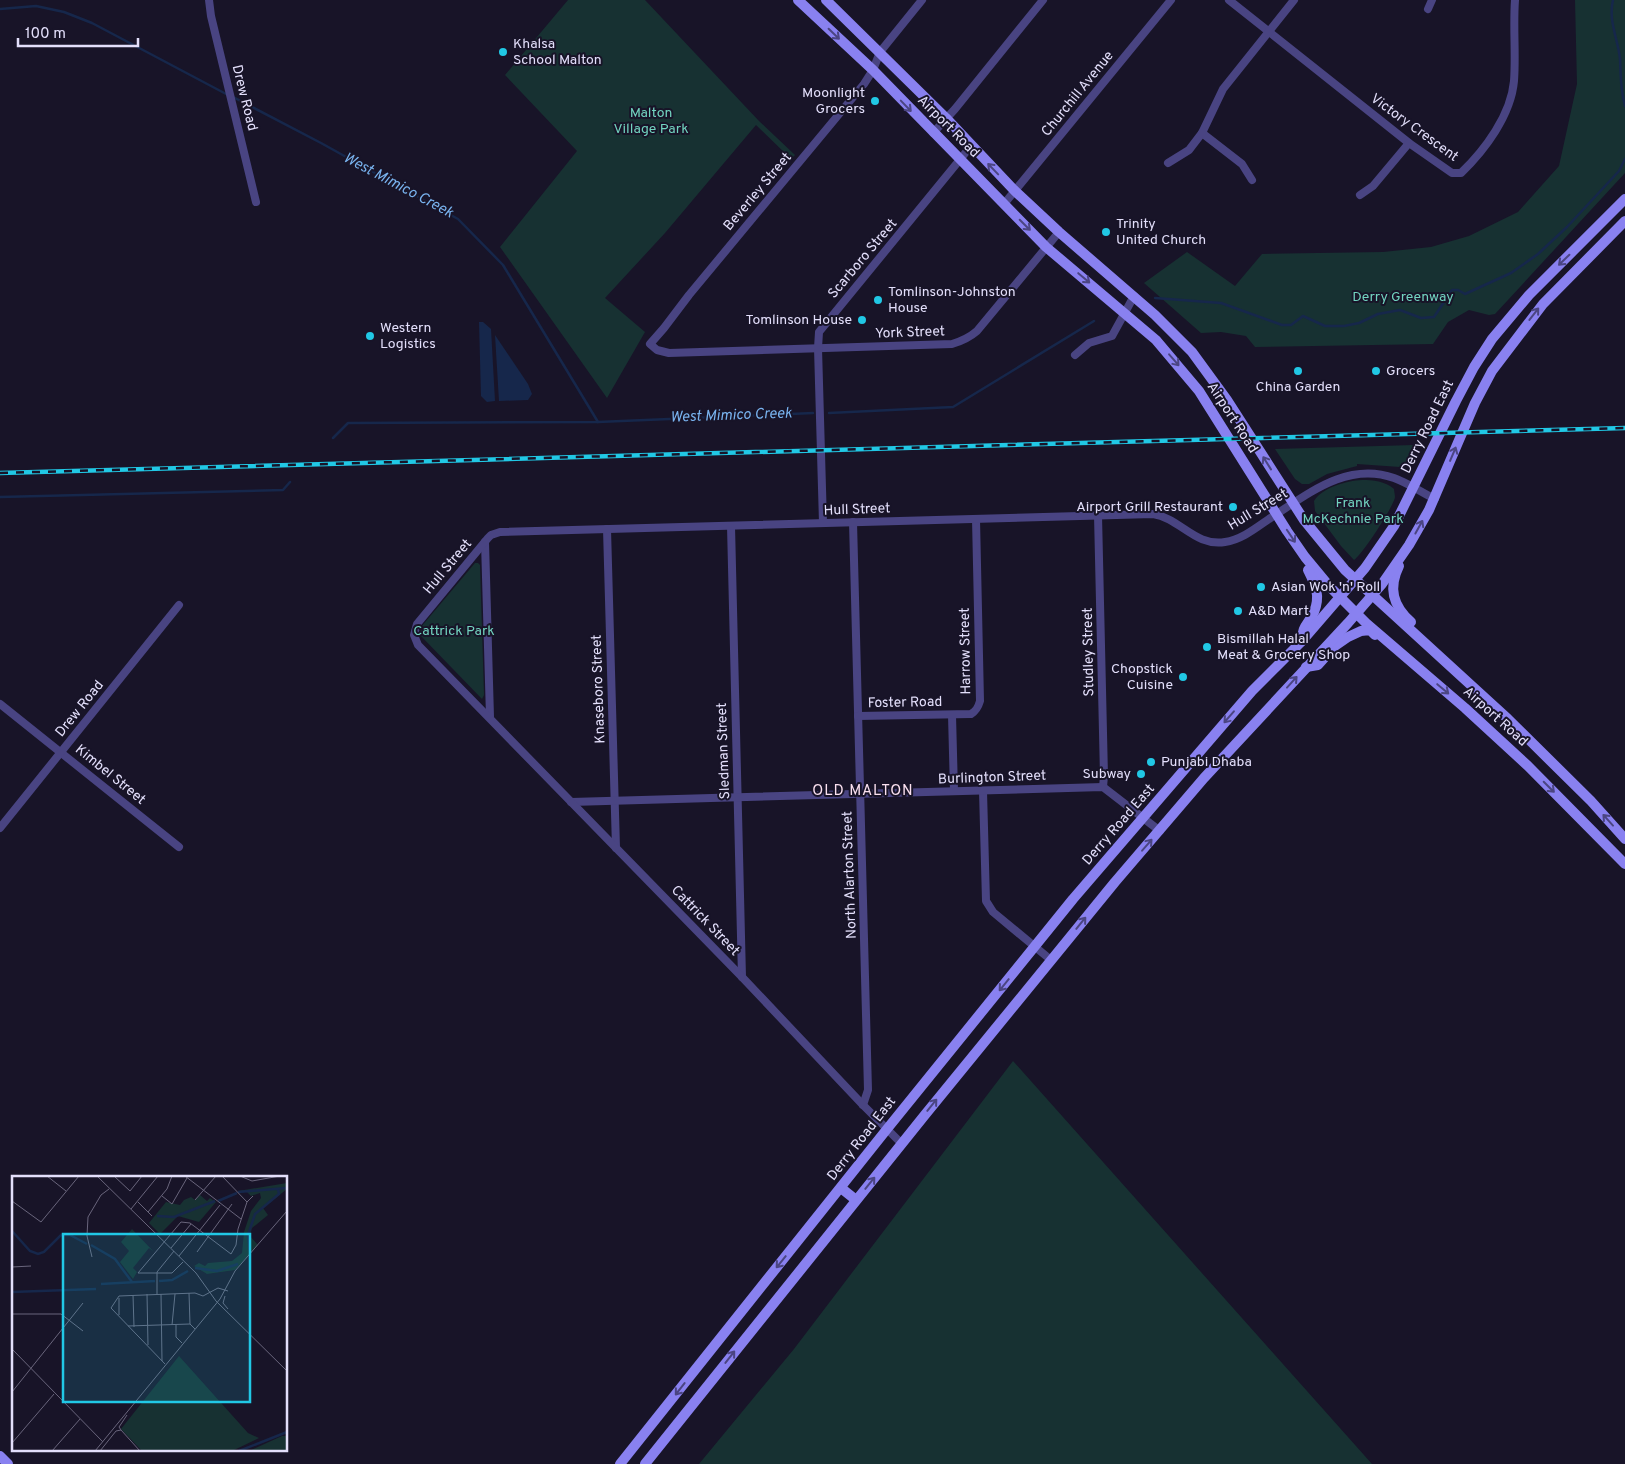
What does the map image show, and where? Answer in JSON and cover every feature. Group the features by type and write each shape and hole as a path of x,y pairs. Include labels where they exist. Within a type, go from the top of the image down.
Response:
{"main road":[{"name":"Airport Road","path":"798,0 872,70 1046,247 1156,340 1194,385 1276,515 1305,557 1329,586 1356,613 1466,708 1528,766 1625,864"},
{"name":"Airport Road","path":"826,0 946,118 1015,191 1170,329 1203,365 1293,504 1314,534 1345,570 1542,752 1591,800 1625,839"},
{"name":"Derry Road East","path":"620,1464 1034,947 1252,691 1302,641 1355,580 1384,540 1414,488 1456,401 1474,367 1492,339 1529,295 1625,199"},
{"path":"645,1464 856,1200 1115,882 1204,778 1372,596 1409,545 1434,499 1475,403 1492,372 1543,304 1625,221"},
{"path":"1409,545 1409,549 1398,568 1393,590 1394,600 1403,614 1433,642 1435,652"},
{"path":"1302,641 1302,630 1314,612 1317,598 1316,586 1304,562 1305,557"},
{"path":"1306,667 1318,665 1340,642 1370,630 1416,670 1420,670"},
{"path":"841,1188 856,1200"},
{"path":"0,1456 8,1464"}],"street":[{"name":"Drew Road","path":"209,0 221,59 256,202"},
{"path":"880,52 922,0"},
{"path":"933,133 1043,0"},
{"name":"Churchill Avenue","path":"1004,204 1171,0"},
{"name":"Victory Crescent","path":"1229,0 1409,143 1452,173 1461,173 1498,128 1505,114 1514,82 1515,0"},
{"path":"1168,163 1188,150 1202,132 1223,88 1294,0"},
{"path":"1428,9 1432,0"},
{"name":"Beverley Street","path":"650,344 864,84 880,52"},
{"path":"1202,132 1242,164 1252,180"},
{"path":"1360,195 1373,186 1409,143"},
{"name":"Scarboro Street","path":"823,523 819,332 971,146"},
{"path":"1046,247 1059,232"},
{"name":"York Street","path":"650,344 657,350 669,353 952,344 969,338 977,331 1046,247"},
{"path":"1075,355 1090,343 1112,336 1134,296"},
{"name":"Hull Street","path":"490,717 418,645 414,635 417,624 485,542 492,535 500,532 1156,514 1166,518 1196,538 1221,543 1243,535 1331,480 1348,475 1368,474 1384,476 1401,481 1434,499"},
{"name":"Studley Street","path":"1098,515 1103,787"},
{"name":"Harrow Street","path":"952,715 970,714 976,711 980,701 976,519"},
{"name":"North Alarton Street","path":"853,522 868,1090 863,1105"},
{"name":"Sledman Street","path":"731,526 742,977"},
{"name":"Knaseboro Street","path":"607,529 616,848"},
{"path":"485,542 490,717"},
{"name":"Drew Road","path":"0,828 179,606"},
{"name":"Kimbel Street","path":"0,704 179,847"},
{"path":"952,715 954,792"},
{"name":"Foster Road","path":"858,716 952,715"},
{"name":"Cattrick Street","path":"490,717 902,1144"},
{"path":"1103,787 1160,831"},
{"name":"Burlington Street","path":"571,802 1103,787"},
{"path":"983,791 986,901 993,912 1050,960"}],"green space":[{"name":"Malton Village Park","path":"568,0 645,0 759,121 795,155 791,159 756,125 665,233 605,298 645,332 607,398 500,247 577,151 505,75"},
{"name":"Derry Greenway","path":"1575,0 1625,0 1625,173 1495,314 1489,315 1469,310 1448,322 1433,344 1255,347 1246,336 1221,332 1201,333 1144,283 1187,252 1235,286 1262,254 1383,252 1431,247 1469,236 1518,212 1559,166 1577,84"},
{"name":"Frank McKechnie Park","path":"1414,445 1405,465 1400,467 1357,464 1357,466 1327,474 1309,484 1302,484 1295,479 1275,449"},
{"name":"Frank McKechnie Park","path":"1362,480 1387,484 1394,489 1395,497 1377,530 1354,560 1315,511 1314,501 1329,488"},
{"name":"Cattrick Park","path":"475,563 480,565 484,695 482,699 420,635 421,627"},
{"path":"1013,1061 1372,1464 699,1464 794,1349"}],"water":[{"path":"479,322 483,322 491,329 495,401 487,402 481,396"},
{"path":"495,335 528,384 532,394 528,400 499,401"}],"waterway":[{"name":"West Mimico Creek","path":"1613,0 1612,23 1619,52 1621,88 1625,106"},
{"name":"West Mimico Creek","path":"0,9 36,6 64,12 92,23 228,95"},
{"name":"West Mimico Creek","path":"233,97 321,143 458,219 503,265 598,422"},
{"name":"West Mimico Creek","path":"1155,298 1221,303 1282,325 1291,325 1303,316 1325,326 1344,326 1359,323 1378,314 1400,310 1421,318 1434,317 1452,290 1458,290 1465,294 1511,273 1538,254 1567,227 1619,171 1625,159"},
{"name":"West Mimico Creek","path":"829,413 953,407 1094,321"},
{"path":"333,438 348,423 598,422 813,413"},
{"path":"0,497 283,490 290,482"}],"railway":[{"path":"0,473 1625,428"}],"place":[{"name":"Khalsa School Malton","path":"503,52"},
{"name":"Moonlight Grocers","path":"875,101"},
{"name":"Trinity United Church","path":"1106,232"},
{"name":"Tomlinson-Johnston House","path":"878,300"},
{"name":"Tomlinson House","path":"862,320"},
{"name":"Western Logistics","path":"370,336"},
{"name":"China Garden","path":"1298,371"},
{"name":"Grocers","path":"1376,371"},
{"name":"Airport Grill Restaurant","path":"1233,507"},
{"name":"Asian Wok 'n' Roll","path":"1261,587"},
{"name":"A&D Mart","path":"1238,611"},
{"name":"Bismillah Halal Meat & Grocery Shop","path":"1207,647"},
{"name":"Chopstick Cuisine","path":"1183,677"},
{"name":"Punjabi Dhaba","path":"1151,762"},
{"name":"Subway","path":"1141,774"}],"district":[{"name":"OLD MALTON","path":"863,791"}]}
